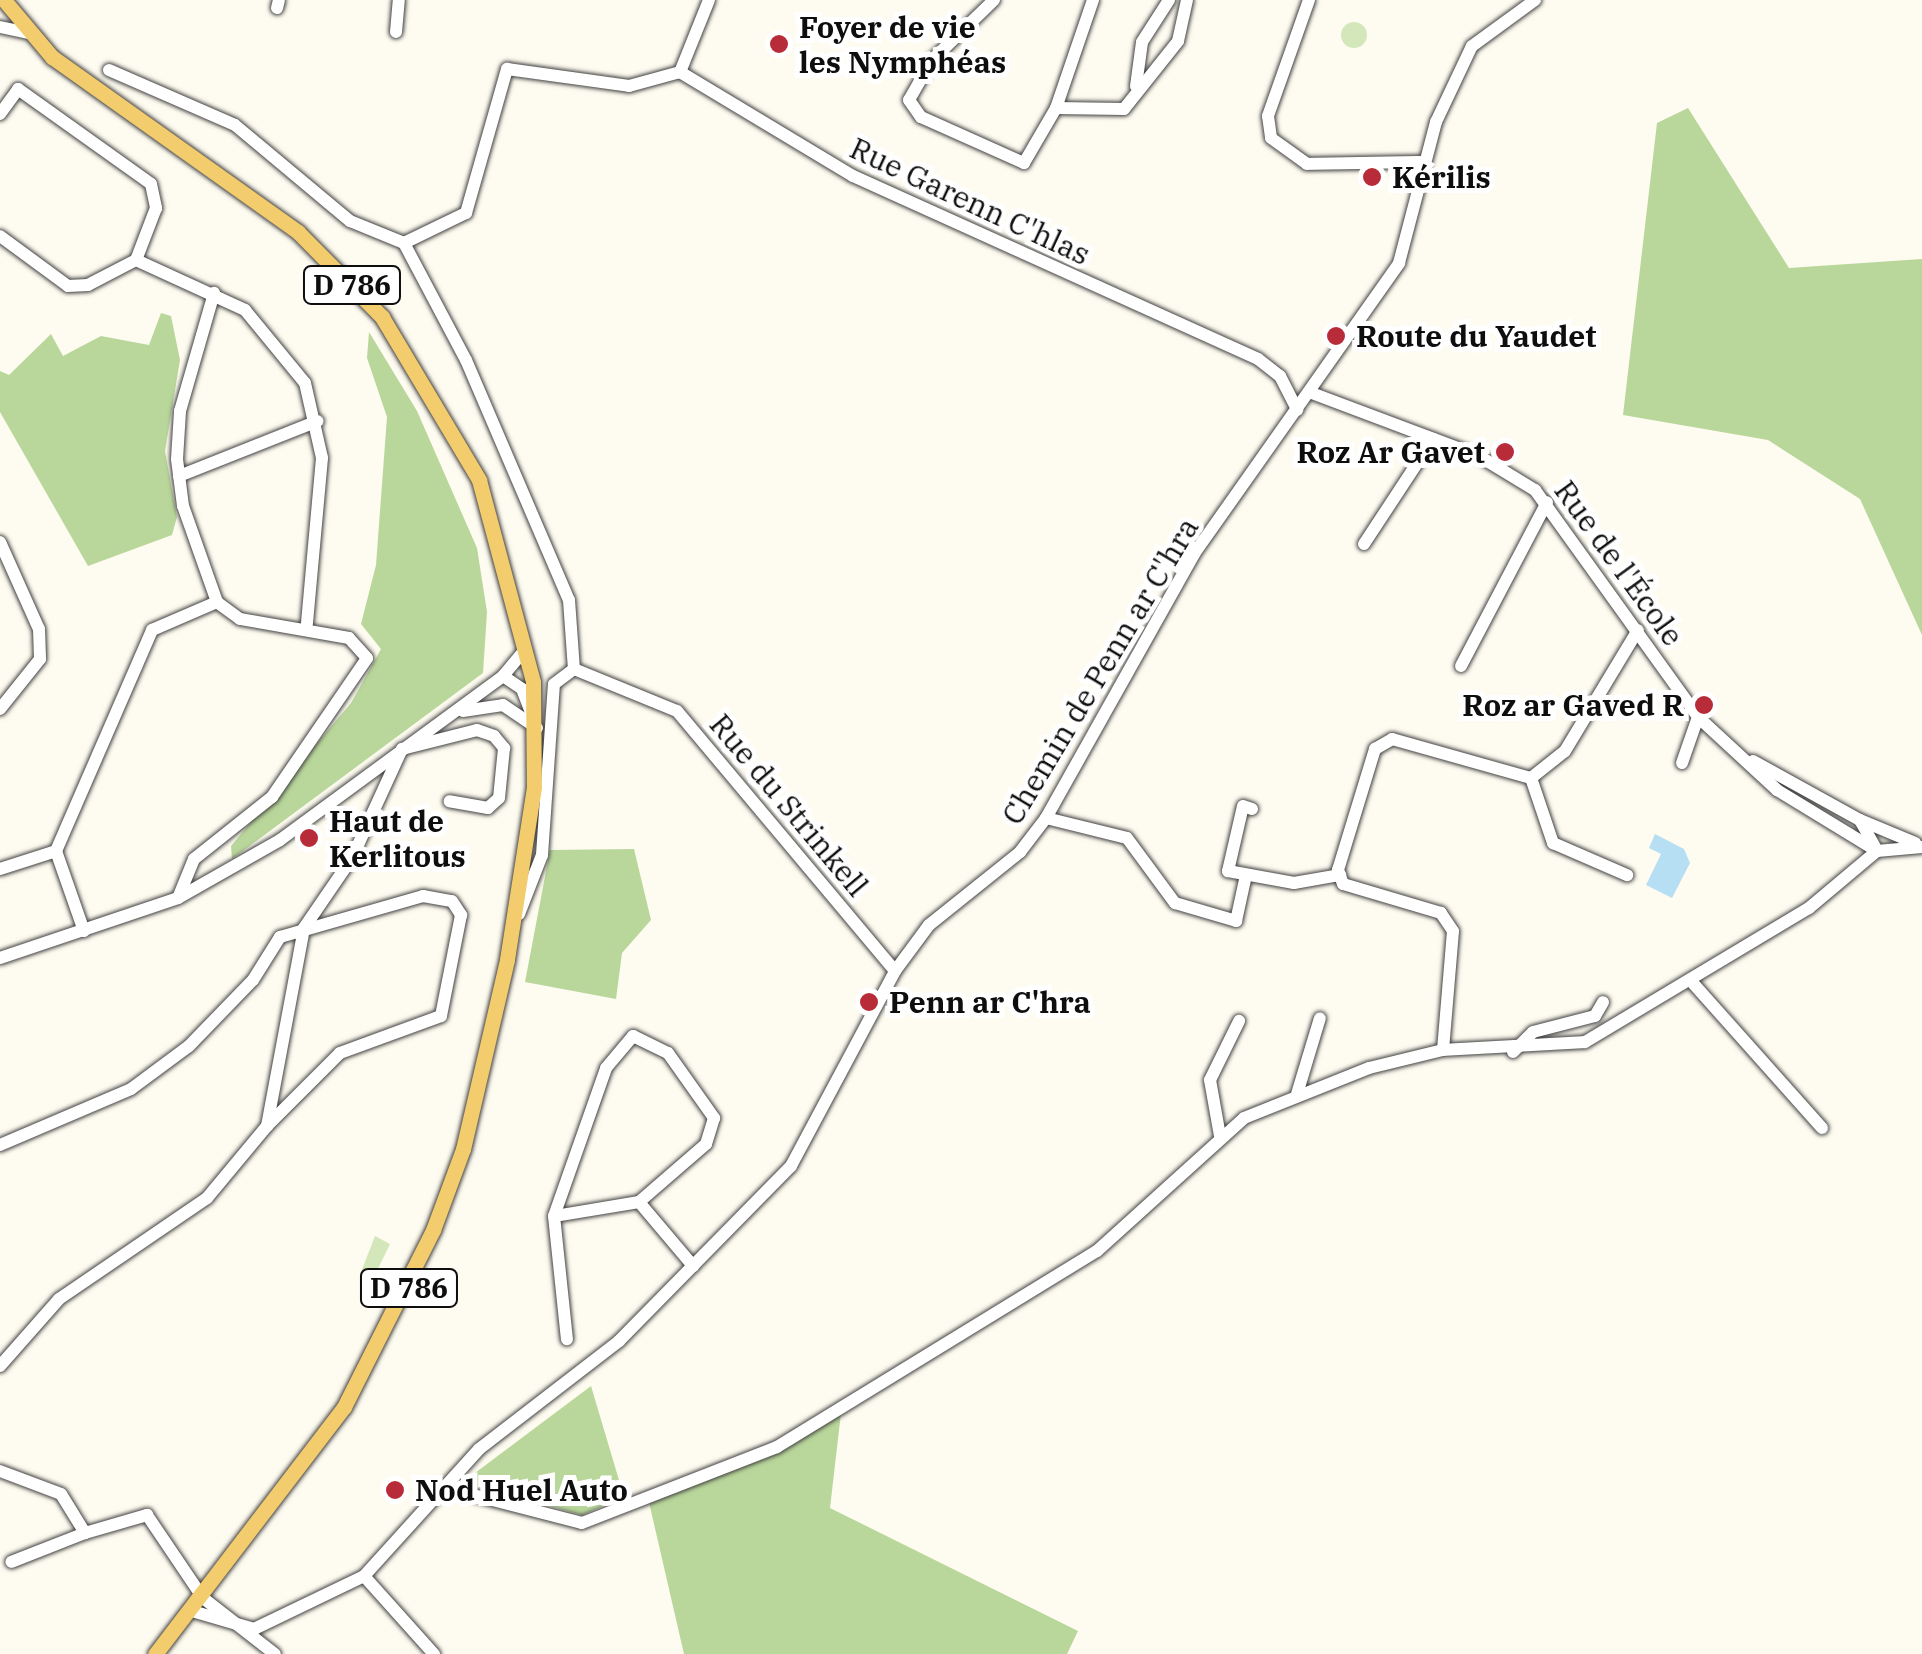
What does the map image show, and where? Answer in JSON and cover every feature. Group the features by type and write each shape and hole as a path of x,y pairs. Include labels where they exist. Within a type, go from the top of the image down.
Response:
{"main road":[{"name":"D 786","path":"4,0 29,33 298,232 382,317 479,480 524,651 536,728 513,931 463,1149 410,1285 344,1407 155,1654"}],"street":[{"path":"396,32 399,0"},
{"path":"404,243 466,212 507,69 629,86 680,72 709,0"},
{"path":"994,0 932,60 909,100 922,117 1024,163 1056,108 1093,0"},
{"path":"1136,86 1142,42 1169,0"},
{"path":"1056,108 1124,109 1136,86 1178,41 1187,0"},
{"path":"1309,0 1268,116 1271,138 1308,164 1425,162"},
{"path":"1310,392 1398,263 1425,162 1472,46 1535,0"},
{"path":"0,27 29,33"},
{"path":"109,70 235,125 350,221 404,243 466,360 574,610 574,669 554,684 542,854 513,931"},
{"name":"Rue Garenn C'hlas","path":"680,72 853,176 1258,359 1280,376 1297,410"},
{"path":"0,114 18,90 150,184 156,208 136,260"},
{"path":"0,236 68,286 136,260 214,293 287,350 318,421 307,624"},
{"path":"178,898 194,859 272,797 367,658 349,638 307,624 240,618 218,602 179,476 180,411 214,293"},
{"name":"Chemin de Penn ar C'hra","path":"254,1629 364,1576 446,1488 693,1266 791,1166 895,971 929,925 1020,852 1046,818 1194,554 1310,392"},
{"name":"Rue de l'École","path":"1310,392 1514,474 1547,502 1698,717 1817,822 1877,851"},
{"path":"179,476 318,421"},
{"path":"1364,544 1433,440"},
{"path":"1461,666 1547,502"},
{"path":"0,542 39,629 40,659 0,709"},
{"path":"84,931 56,851 152,630 218,602"},
{"path":"1531,778 1565,751 1638,630"},
{"path":"0,958 178,898 280,840 503,676 524,651"},
{"name":"Rue du Strinkell","path":"574,669 677,711 895,971"},
{"path":"503,676 522,689 536,728"},
{"path":"443,720 482,703 536,728"},
{"path":"1682,763 1698,717"},
{"path":"402,750 477,730 494,736 504,748 500,798 488,808 450,801"},
{"path":"1341,880 1375,749 1392,740 1531,778"},
{"path":"268,1126 304,928 352,858 402,750"},
{"name":"Rue de l'École","path":"1748,759 1860,820 1922,846"},
{"path":"1531,778 1553,843 1628,875"},
{"path":"1252,809 1243,806 1228,872 1294,883 1341,880 1441,913 1453,931 1443,1050"},
{"path":"1046,818 1127,838 1175,903 1236,921 1246,875"},
{"path":"1860,820 1877,851"},
{"path":"446,1488 582,1522 777,1447 1097,1250 1220,1136 1297,1094 1443,1050 1512,1052 1585,1042 1809,908 1877,851 1922,846"},
{"path":"0,869 56,851"},
{"path":"0,1144 130,1089 229,1008 280,938 423,896 452,900 461,915 441,1016 340,1053 268,1126 206,1198 59,1298 0,1366"},
{"path":"1692,980 1822,1128"},
{"path":"1512,1052 1533,1032 1595,1016 1603,1002"},
{"path":"1297,1094 1320,1018"},
{"path":"1220,1136 1210,1080 1239,1021"},
{"path":"554,1216 639,1202 706,1144 714,1118 668,1053 633,1036 606,1068 554,1216 567,1339"},
{"path":"639,1202 693,1266"},
{"path":"0,1471 61,1494 85,1533"},
{"path":"11,1562 85,1533 147,1515 197,1604 254,1629 275,1654"},
{"path":"364,1576 434,1654"}],"green space":[{"path":"1354,22 1363,26 1367,35 1363,44 1354,48 1345,44 1341,35 1345,26"},
{"path":"1688,108 1789,268 1922,259 1922,635 1860,499 1768,440 1623,415 1657,123"},
{"path":"161,313 171,316 180,360 165,451 177,517 172,535 88,566 0,412 0,371 9,375 51,334 63,356 101,336 149,345"},
{"path":"369,332 417,411 477,548 487,612 483,673 232,859 231,846 351,703 381,649 361,624 376,565 387,417 367,358"},
{"path":"634,849 651,920 622,953 616,999 525,982 550,850"},
{"path":"375,1236 390,1244 373,1279 361,1272"},
{"path":"591,1386 624,1497 582,1515 463,1482"},
{"path":"841,1413 830,1508 1078,1631 1067,1654 684,1654 648,1498"}],"water":[{"path":"1655,834 1684,849 1690,863 1672,898 1646,885 1661,854 1649,848"}],"place":[{"name":"Foyer de vie les Nymphéas","path":"779,44"},
{"name":"Kérilis","path":"1372,177"},
{"name":"Route du Yaudet","path":"1336,336"},
{"name":"Roz Ar Gavet","path":"1505,452"},
{"name":"Roz ar Gaved R","path":"1704,705"},
{"name":"Haut de Kerlitous","path":"309,838"},
{"name":"Penn ar C'hra","path":"869,1002"},
{"name":"Nod Huel Auto","path":"395,1490"}]}
